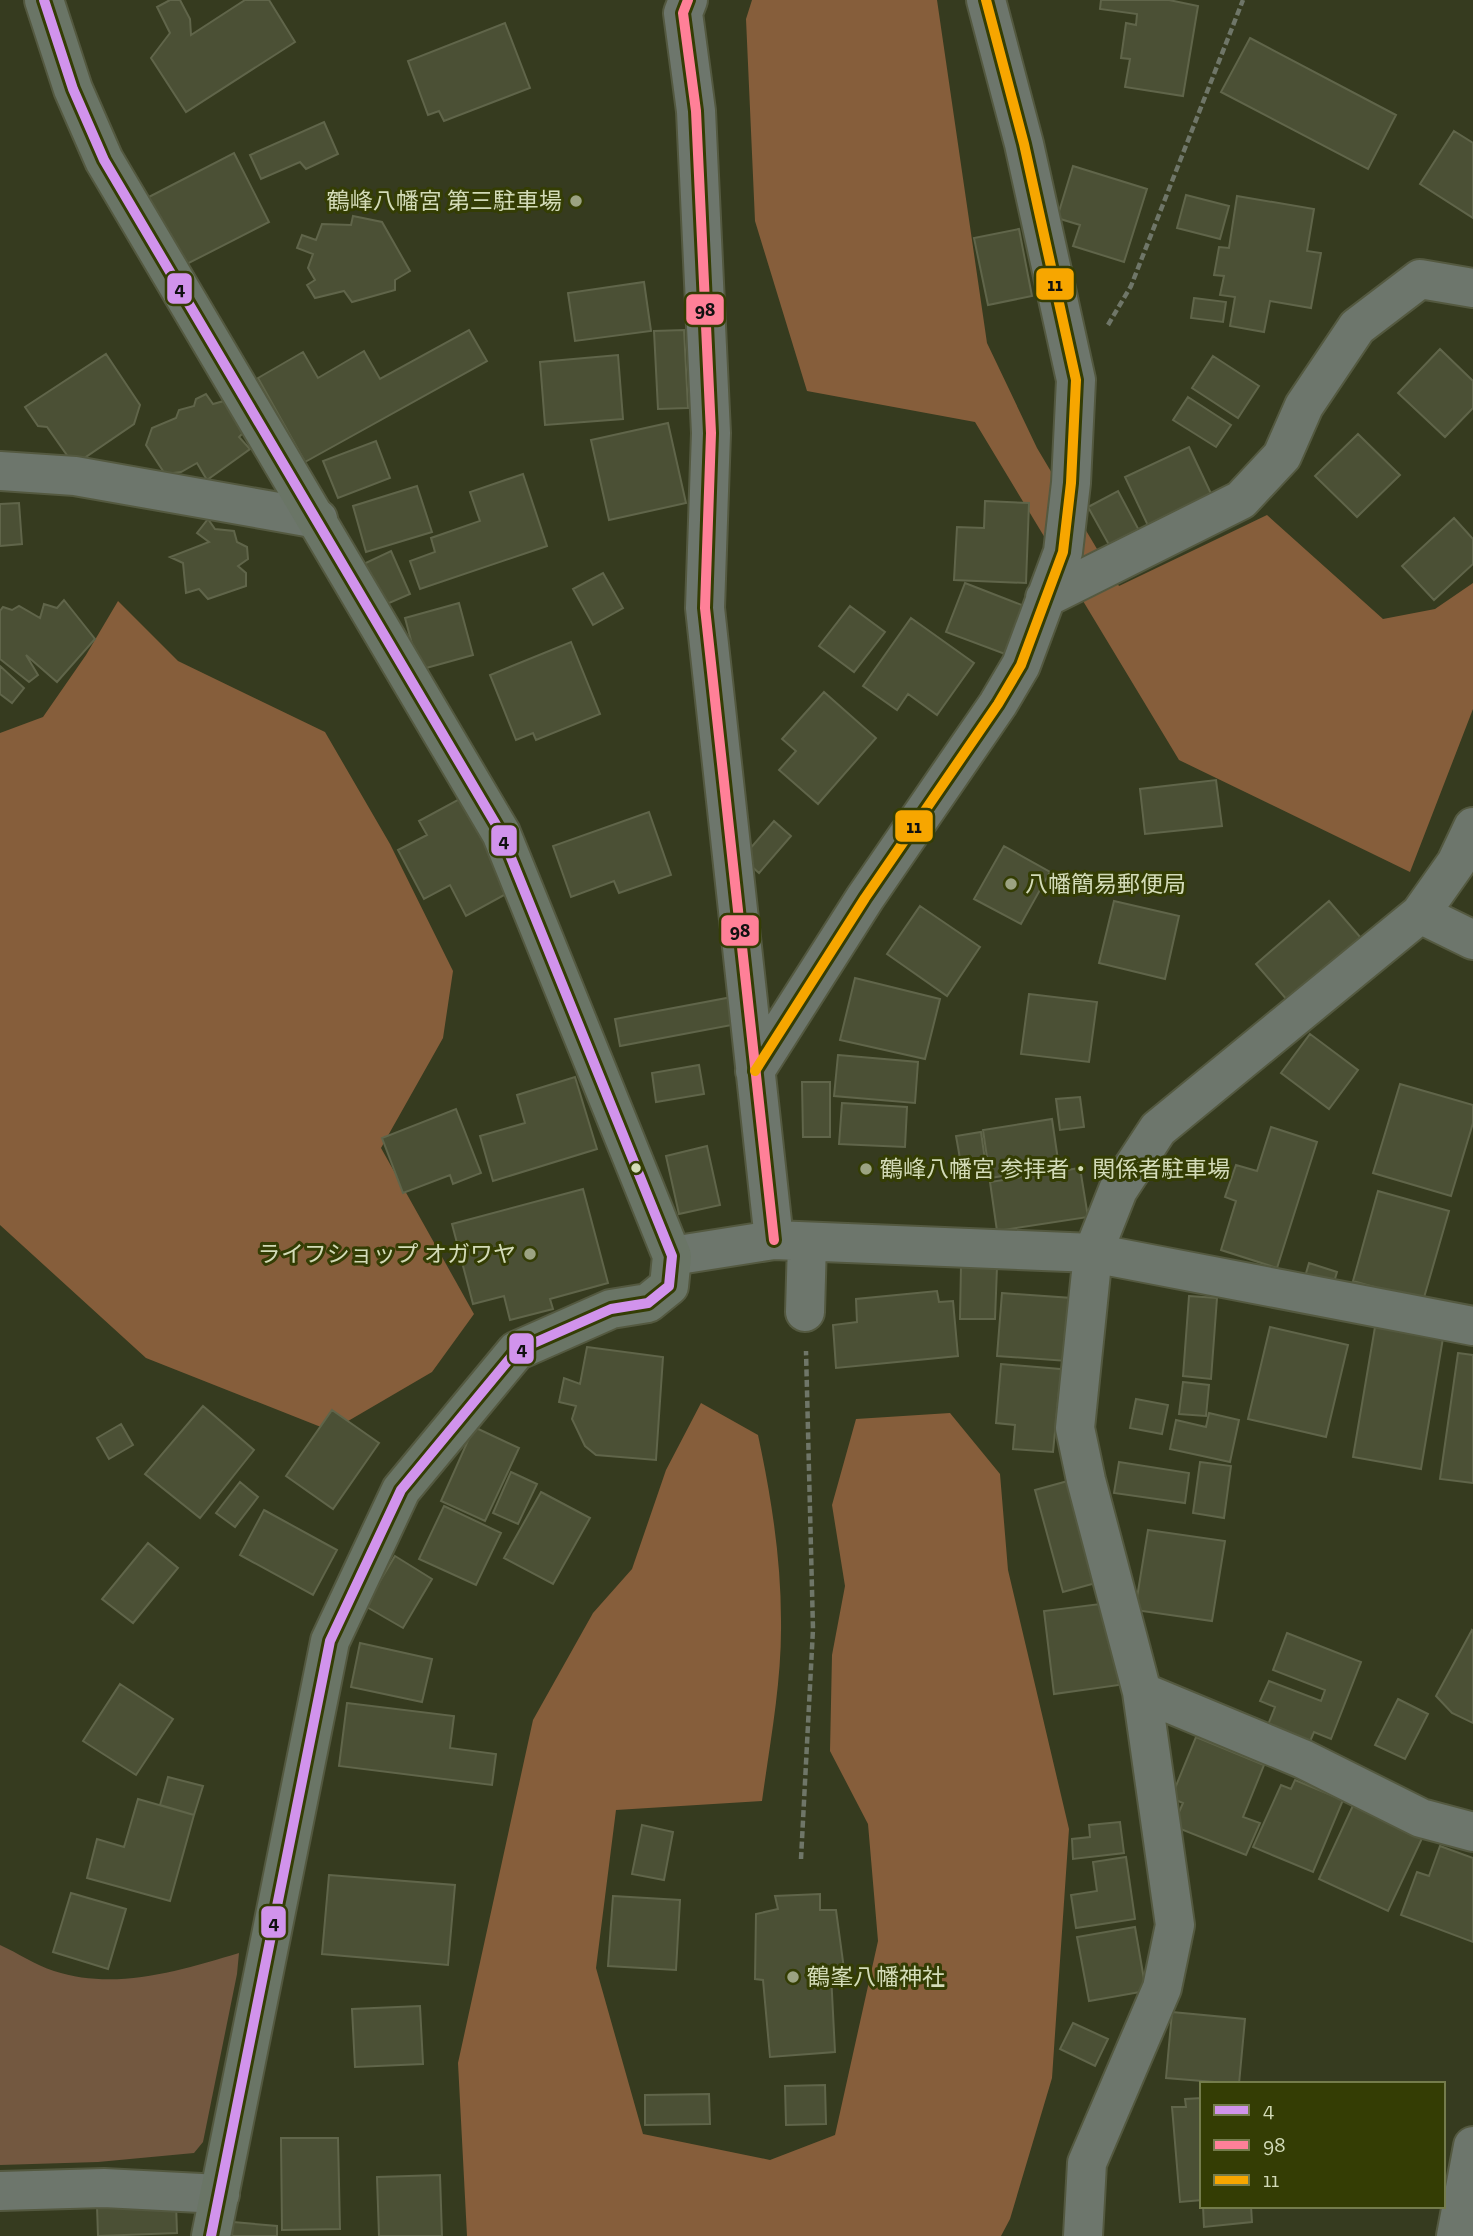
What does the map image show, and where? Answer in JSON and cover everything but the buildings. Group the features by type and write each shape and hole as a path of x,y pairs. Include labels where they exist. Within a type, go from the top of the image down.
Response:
{"main road":[{"path":"44,0 73,89 104,160 502,833 672,1256 669,1286 648,1303 611,1309 516,1351 401,1490 330,1641 211,2236"}],"street":[{"path":"688,0 683,13 696,111 711,433 705,608 755,1071 805,1312"},
{"path":"755,1071 865,898 998,704 1021,666 1063,552 1071,483 1076,380 1024,144 986,0"},
{"path":"1045,598 1241,500 1282,456 1304,406 1357,327 1420,279 1473,288"},
{"path":"0,471 75,476 318,519"},
{"path":"1083,2236 1087,2163 1162,1988 1175,1925 1142,1692 1075,1428 1093,1253 1118,1190 1158,1129 1420,914 1456,863 1473,827"},
{"path":"1420,914 1473,940"},
{"path":"672,1256 791,1242 1093,1253 1473,1326"},
{"path":"1142,1692 1303,1759 1420,1818 1473,1832"},
{"path":"1456,2236 1473,2146"},
{"path":"0,2191 104,2188 220,2194"}],"path":[{"path":"1076,380 1131,286 1243,0"},
{"path":"802,1859 813,1629 805,1312"}],"shaded area":[{"path":"752,0 937,0 987,343 1037,448 1119,586 1267,515 1383,619 1435,609 1473,583 1473,709 1410,872 1179,760 975,422 807,391 755,221 746,19"},
{"path":"118,601 178,661 325,732 390,844 453,971 443,1038 381,1148 474,1314 432,1372 331,1431 146,1358 0,1225 0,733 43,717 86,655"},
{"path":"701,1403 758,1435 777,1550 781,1597 780,1666 762,1801 616,1810 596,1968 643,2134 770,2160 835,2135 878,1941 868,1824 830,1751 832,1655 845,1586 832,1505 856,1419 950,1413 1000,1474 1008,1570 1069,1829 1052,2078 1010,2219 1001,2236 467,2236 458,2063 533,1720 593,1613 632,1569 666,1470"},
{"path":"0,1945 54,1971 100,1979 124,1979 170,1972 239,1953 203,2142 194,2153 98,2162 0,2165"}],"transit line":[{"name":"4","path":"44,0 73,89 104,160 501,833 672,1256 669,1286 648,1303 611,1309 516,1351 401,1490 330,1641 211,2236"},
{"name":"98","path":"688,0 683,13 696,111 711,433 705,608 774,1240"},
{"name":"11","path":"755,1071 865,898 998,704 1021,665 1063,552 1071,483 1076,380 1024,144 986,0"}],"place":[{"name":"鶴峰八幡宮 第三駐車場","path":"576,201"},
{"name":"八幡簡易郵便局","path":"1011,884"},
{"name":"鶴峰八幡宮 参拝者・関係者駐車場","path":"866,1169"},
{"name":"ライフショップ オガワヤ","path":"530,1254"},
{"name":"鶴峯八幡神社","path":"793,1977"}]}
